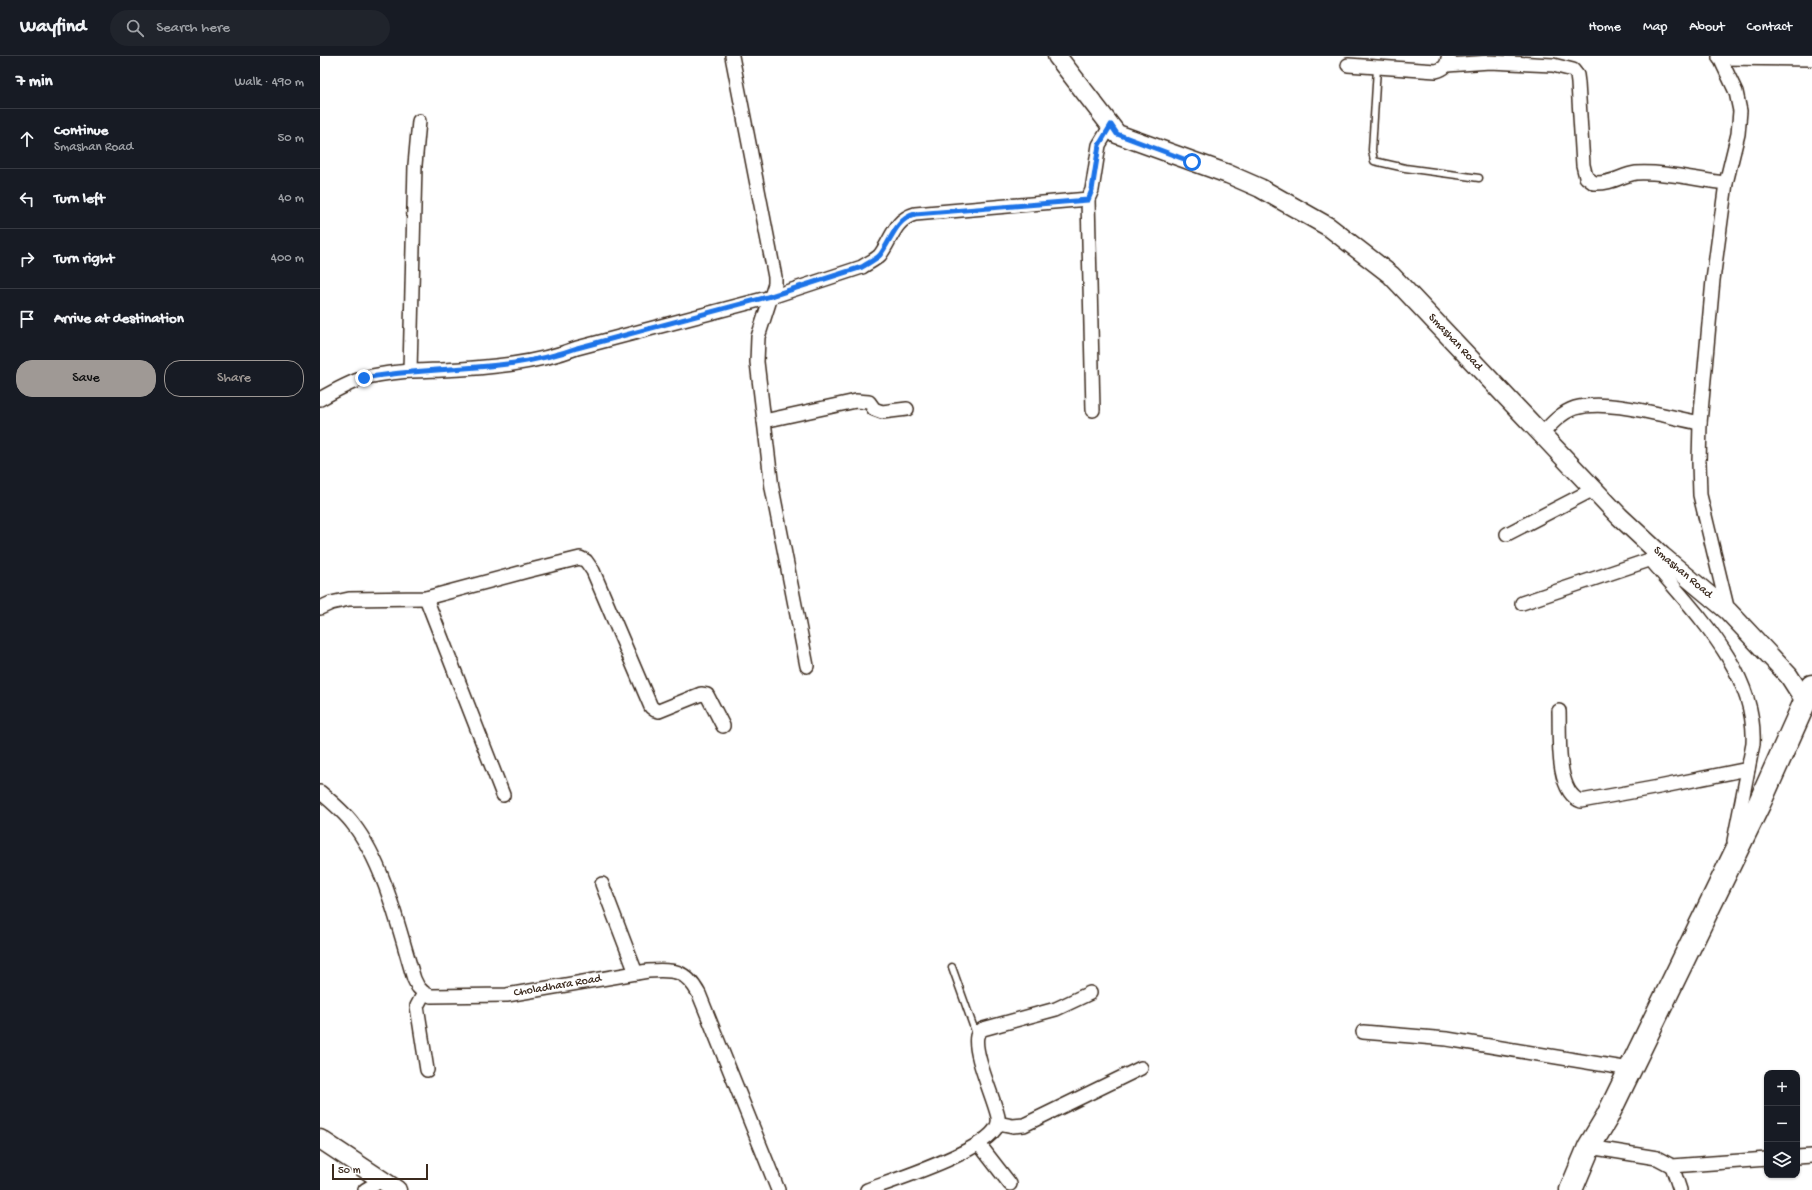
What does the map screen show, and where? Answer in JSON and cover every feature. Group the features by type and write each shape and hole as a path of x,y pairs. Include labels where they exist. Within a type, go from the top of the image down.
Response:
{"highway":[{"path":"1571,1190 1589,1147 1607,1117 1729,862 1810,699"}],"street":[{"path":"732,56 775,277 775,284 758,337 757,348 772,488 807,666"},
{"name":"Smashan Road","path":"1057,56 1117,134 1228,174 1260,188 1328,227 1390,274 1594,489 1656,558 1710,594 1728,611 1810,699"},
{"path":"1728,611 1700,495 1700,423 1707,330 1726,183 1738,134 1740,112 1736,92 1719,57 1812,58"},
{"path":"1348,65 1436,71 1443,69 1448,60 1553,65 1573,70 1577,75 1578,83 1583,165 1586,177 1594,183 1613,182 1634,174 1642,173 1726,183"},
{"path":"410,371 415,165 419,122"},
{"path":"1093,410 1088,200 1092,190 1099,145 1111,125"},
{"path":"320,399 343,386 364,378 410,371 482,367 552,357 577,348 771,296 862,267 874,260 880,254 900,222 907,216 915,214 1088,200"},
{"path":"764,421 856,401 869,402 874,409 882,412 907,409"},
{"path":"1542,434 1563,414 1574,408 1590,405 1619,407 1700,423"},
{"path":"1507,534 1594,489"},
{"path":"320,608 331,603 349,600 426,598 580,558 586,560 593,571 651,707 659,711 701,694 707,695 723,726"},
{"path":"1522,603 1656,558 1737,671 1749,703 1752,717 1753,744 1729,862"},
{"path":"426,598 503,795"},
{"path":"1560,711 1562,766 1565,784 1574,798 1581,801 1748,769"},
{"path":"320,792 353,824 375,860 395,916 414,979 424,993 417,1006 427,1070"},
{"path":"602,884 636,973"},
{"name":"Choladhara Road","path":"424,993 439,996 507,995 636,973 665,970 679,972 687,976 699,994 778,1190"},
{"path":"867,1190 954,1157 979,1144 996,1128 998,1123 997,1110 979,1055 977,1036 983,1029 1043,1014 1090,993"},
{"path":"1363,1032 1447,1039 1630,1069"},
{"path":"998,1123 1013,1126 1024,1125 1141,1068"},
{"path":"320,1139 397,1190"},
{"path":"979,1144 1010,1184"},
{"path":"1589,1147 1657,1158 1672,1166 1764,1159"},
{"path":"1800,1157 1812,1156"},
{"path":"1672,1166 1680,1190"},
{"path":"364,1190 382,1180"}],"lane":[{"path":"1377,68 1372,150 1374,161 1405,168 1479,178"},
{"path":"952,967 977,1036"}],"route":[{"path":"364,378 410,371 482,367 552,357 577,348 771,296 862,267 874,260 880,254 900,222 907,216 915,214 1088,200 1092,190 1099,145 1111,125 1117,134 1192,162"}]}
